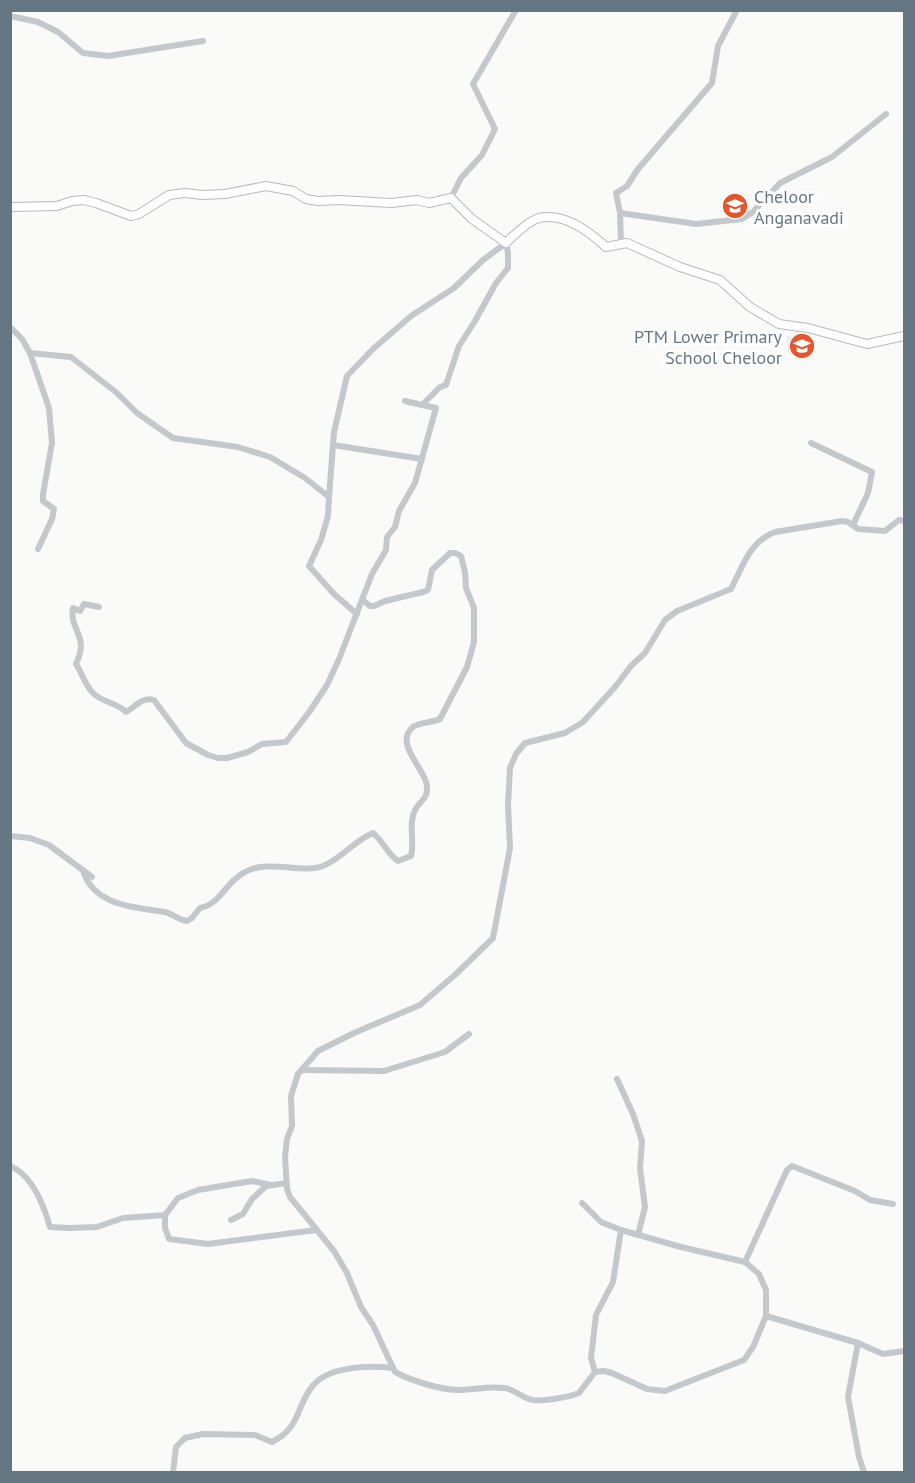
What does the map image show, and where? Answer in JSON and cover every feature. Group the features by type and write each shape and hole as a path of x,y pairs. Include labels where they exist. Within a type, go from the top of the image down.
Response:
{"main road":[{"path":"10,207 57,206 72,201 84,201 131,216 139,214 169,195 225,194 266,186 318,201 417,200 429,203 451,198 472,219 506,243 538,218 558,218 590,232 606,247 627,243 680,267 720,280 750,308 779,324 808,328 867,344 904,336"}],"street":[{"path":"451,198 461,178 482,155 495,129 473,84 516,10"},
{"path":"621,244 620,213 616,193 627,186 644,161 712,83 718,46 737,10"},
{"path":"10,15 38,22 58,32 83,52 108,57 203,41"},
{"path":"620,213 696,224 742,219 753,212 780,183 832,157 886,114"},
{"path":"357,614 333,594 309,566 328,516 334,432 347,376 373,349 411,316 454,288 483,260 506,243 508,268 496,283 476,321 459,346 446,385 440,387 422,405"},
{"path":"10,327 22,339 30,352 49,408 52,443 43,501 54,509 52,519 38,549"},
{"path":"30,352 71,357 137,412 173,438 238,447 270,457 305,478 329,497"},
{"path":"99,607 84,604 80,610 73,608 72,615 80,636 82,650 76,664 92,692 102,700 115,703 126,712 142,701 150,698 154,700 186,743 218,758 237,756 262,744 286,742 327,685 372,574 386,550 387,537 395,527 399,511 415,483 436,408 405,400"},
{"path":"811,443 872,472 868,493 852,525"},
{"path":"333,445 422,459"},
{"path":"582,1203 601,1221 621,1230 745,1262 759,1274 766,1290 766,1316 753,1347 744,1360 664,1391 647,1389 612,1373 595,1372 579,1393 531,1400 506,1388 457,1390 415,1382 394,1372 373,1325 361,1307 347,1272 334,1251 290,1197 285,1157 293,1118 291,1096 294,1080 318,1051 420,1005 493,938 510,848 508,805 510,768 516,754 525,744 565,733 583,722 645,653 665,620 677,611 731,589 751,549 767,535 842,521 858,529 885,531 899,520 904,520"},
{"path":"83,870 86,881 91,887 116,903 129,908 168,913 187,921 200,908 210,906 230,881 246,871 276,865 321,867 373,833 381,839 392,857 398,861 411,856 414,847 412,829 415,809 425,799 427,783 409,753 411,728 440,719 467,667 474,642 474,608 466,588 464,562 461,556 450,553 432,570 428,590 423,592 374,606 370,606 363,600"},
{"path":"10,836 30,838 49,845 92,877"},
{"path":"303,1070 384,1071 445,1052 469,1034"},
{"path":"616,1079 633,1114 642,1141 640,1168 645,1207 638,1235"},
{"path":"10,1166 16,1168 33,1186 46,1211 50,1227 97,1227 123,1218 165,1215"},
{"path":"745,1262 787,1170 792,1166 855,1191 870,1200 893,1204"},
{"path":"271,1185 252,1181 198,1190 178,1198 165,1215 165,1228 169,1239 208,1244 316,1230"},
{"path":"231,1220 243,1214 252,1199 266,1186 287,1183"},
{"path":"595,1372 591,1358 596,1315 613,1282 621,1230"},
{"path":"766,1316 858,1343 883,1354 904,1351"},
{"path":"858,1343 848,1397 864,1473"},
{"path":"173,1473 176,1447 185,1438 203,1434 255,1435 272,1442 285,1435 294,1424 312,1386 326,1373 375,1366 393,1368"}],"shaded area":[{"name":"PTM Lower Primary School Cheloor","path":"787,336 815,341 816,352 788,353"}],"place":[{"name":"Cheloor Anganavadi","path":"735,206"},
{"name":"PTM Lower Primary School Cheloor","path":"802,346"}]}
